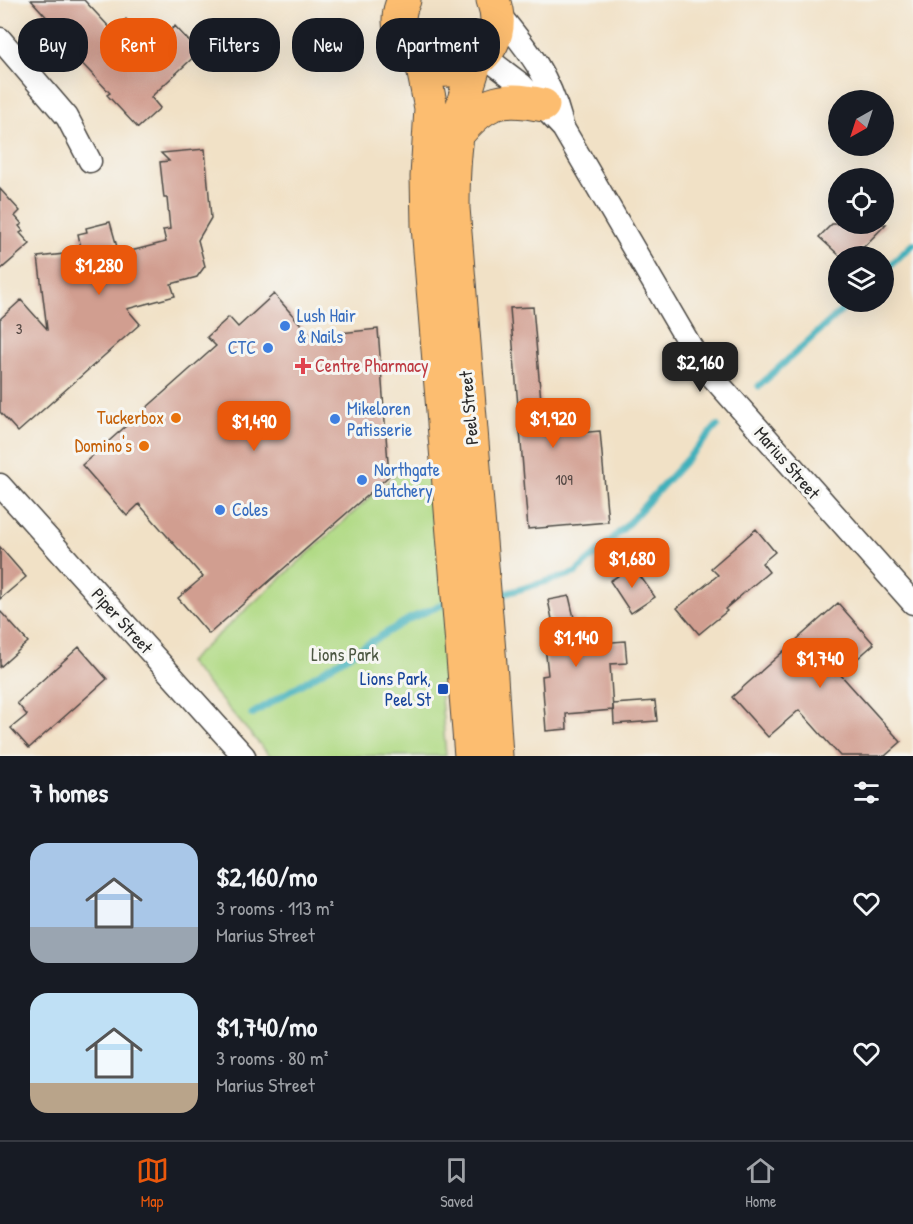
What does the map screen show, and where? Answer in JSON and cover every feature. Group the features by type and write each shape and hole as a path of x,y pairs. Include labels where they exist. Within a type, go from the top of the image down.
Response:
{"main road":[{"name":"Peel Street","path":"424,72 431,108 427,177 428,226 471,756"},
{"name":"Peel Street","path":"474,72 460,111 455,137 453,208 496,756"},
{"path":"455,137 470,119 484,107 492,104 513,101 553,117"}],"street":[{"name":"Marius Street","path":"495,6 545,75 554,96 553,117"},
{"path":"0,39 67,117 90,161"},
{"name":"Marius Street","path":"500,68 506,71 553,117 701,364 913,603"},
{"name":"Piper Street","path":"0,485 244,756"}],"green space":[{"name":"Lions Park","path":"444,468 455,668 440,686 446,756 270,756 188,662 394,476"}],"building":[{"path":"31,0 84,0 101,18 100,72 177,72 177,28 189,41 189,61 151,97 160,108 138,128 107,95 110,93 88,70 88,18 47,18"},
{"path":"205,149 211,218 198,240 205,266 197,277 171,284 175,296 127,309 140,324 18,432 0,412 0,319 21,300 47,329 38,257 82,252 78,234 87,232 86,228 110,222 119,254 166,242 163,230 170,229 160,162 169,161 161,153"},
{"path":"0,189 20,211 15,216 22,224 19,226 23,231 20,233 30,244 0,270"},
{"path":"828,228 828,234 876,234 865,246 829,246 819,237"},
{"path":"274,294 311,336 378,329 389,476 209,634 178,598 203,577 139,504 127,516 82,465 216,346 207,337 229,317 238,327"},
{"path":"533,307 544,436 600,431 608,522 528,529 510,308"},
{"path":"756,529 775,552 762,563 769,572 699,634 677,608 718,575 711,568"},
{"path":"0,547 26,577 0,599"},
{"path":"633,566 655,597 631,613 610,581"},
{"path":"569,596 575,622 585,621 587,644 625,641 627,663 610,664 613,710 566,714 567,729 546,731 542,676 548,675 543,625 553,624 548,600"},
{"path":"838,603 874,644 840,674 901,742 885,756 840,756 799,710 768,737 732,697"},
{"path":"0,611 28,642 0,667"},
{"path":"79,647 107,679 29,748 11,728 27,715 17,703"},
{"path":"655,701 657,721 614,724 613,704"}],"waterway":[{"path":"894,262 913,244"},
{"path":"759,386 840,312"},
{"path":"497,596 575,573 625,527 717,426"},
{"path":"252,714 409,619 446,603"}],"place":[{"name":"Lush Hair & Nails","path":"285,326"},
{"name":"CTC","path":"268,348"},
{"name":"Centre Pharmacy","path":"303,366"},
{"name":"Tuckerbox","path":"176,418"},
{"name":"Mikeloren Patisserie","path":"335,419"},
{"name":"Domino's","path":"144,446"},
{"name":"Northgate Butchery","path":"362,480"},
{"name":"Coles","path":"220,510"},
{"name":"Lions Park, Peel St","path":"443,689"}]}
